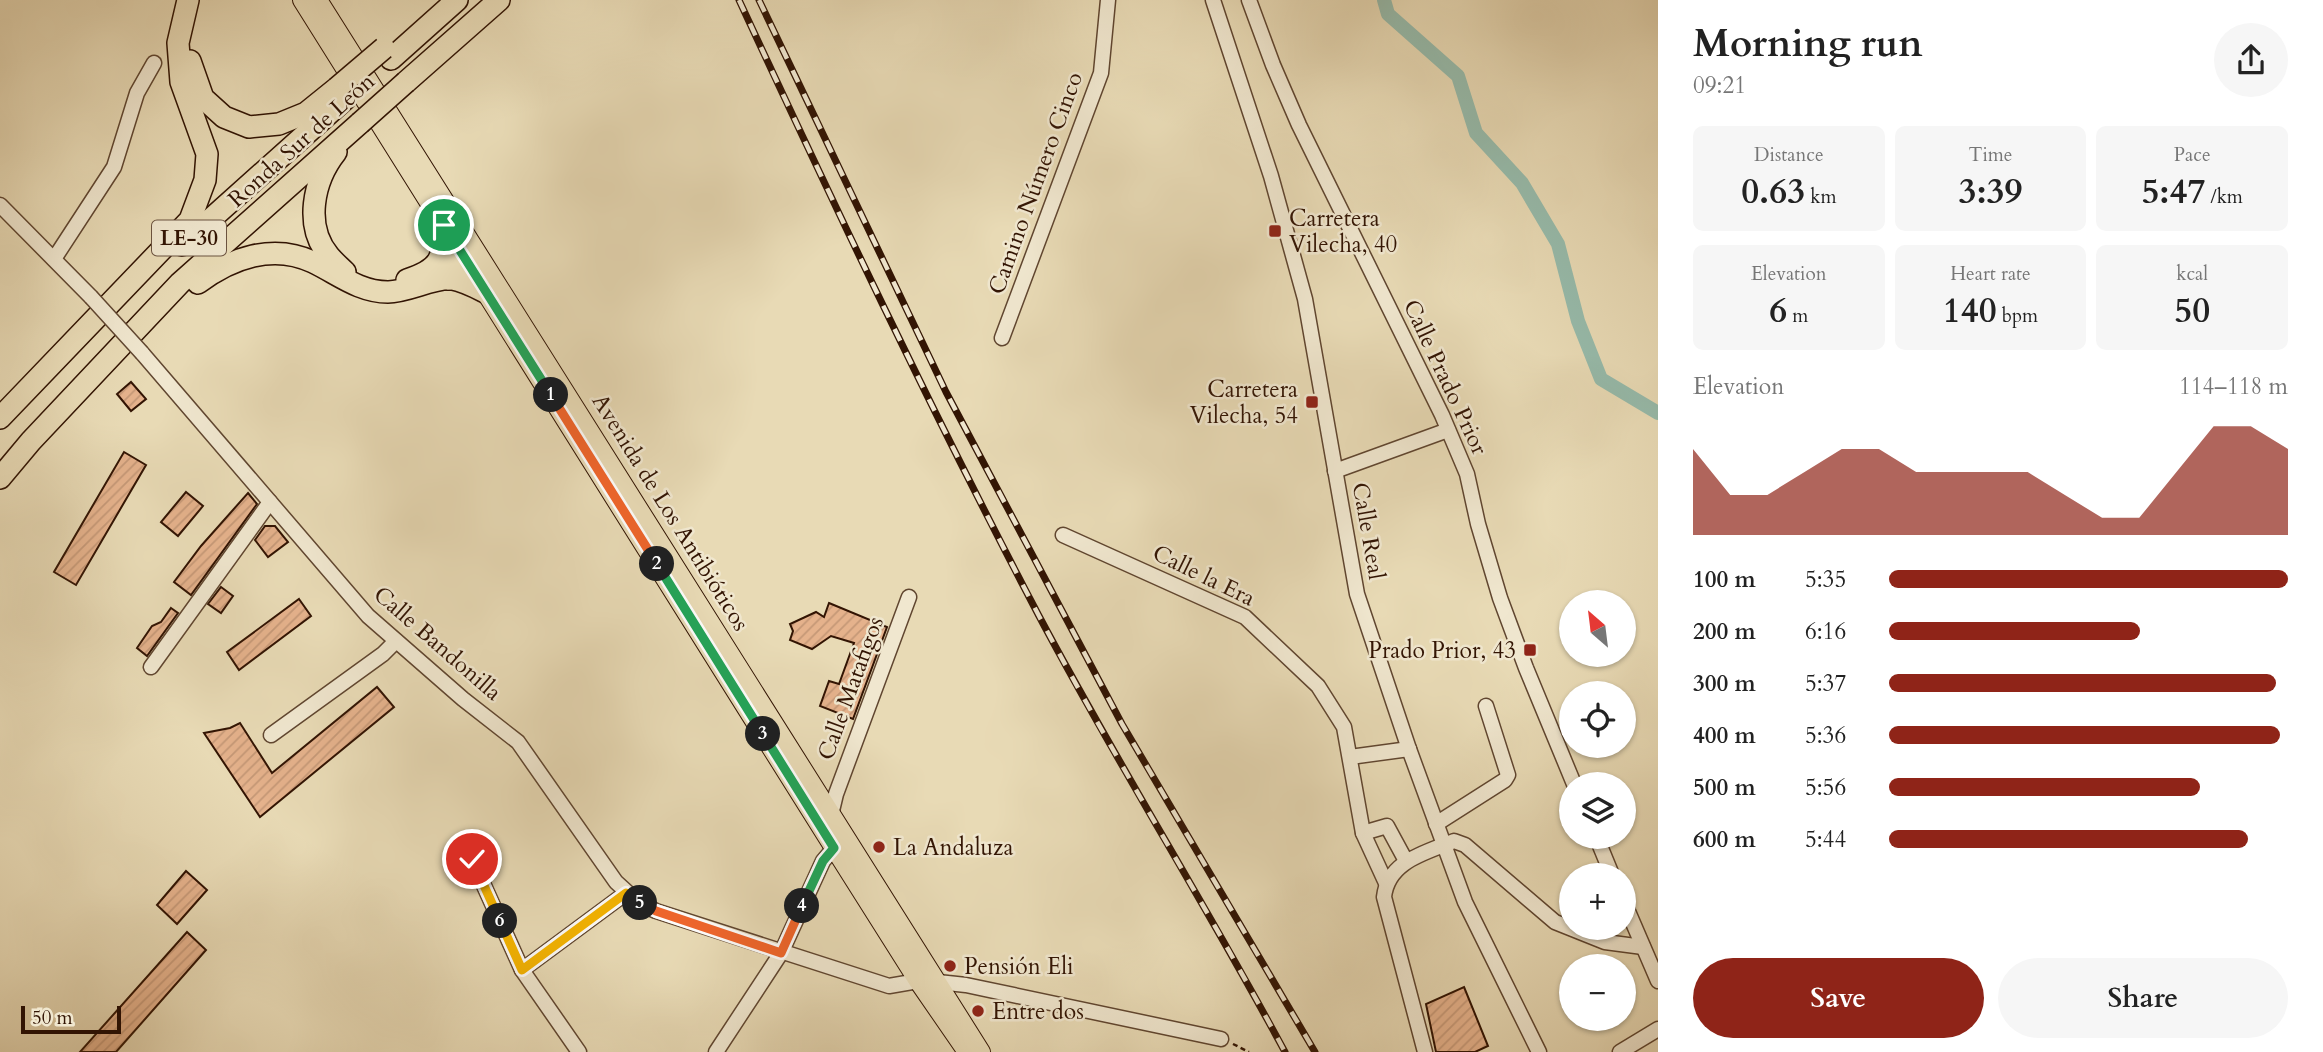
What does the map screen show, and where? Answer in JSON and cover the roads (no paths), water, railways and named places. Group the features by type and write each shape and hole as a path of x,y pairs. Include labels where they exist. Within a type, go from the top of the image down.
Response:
{"highway":[{"path":"0,418 190,220 205,180 207,154 181,82 178,43 188,0"},
{"path":"199,0 192,23 189,54 203,99 224,117 250,127 279,124 341,94"},
{"name":"Ronda Sur de León","path":"0,418 341,94 387,54 410,41 457,0"},
{"name":"Ronda Sur de León","path":"0,478 31,441 180,283 499,0"},
{"path":"360,123 327,163 315,195 315,230 328,256 346,273 375,283 408,280 427,272 443,271 487,293"},
{"path":"443,271 444,225"},
{"path":"144,321 218,268 261,254 289,254 312,262 363,289 389,292 443,271 450,259 466,260"}],"main road":[{"name":"Avenida de Los Antibióticos","path":"302,0 918,981 967,1052"},
{"path":"310,0 339,32"},
{"name":"Avenida de Los Antibióticos","path":"318,0 981,1052"},
{"path":"373,86 391,127 461,241 466,260 484,277 566,405 590,430"},
{"path":"633,524 655,547 706,627 719,633 717,649 724,671"},
{"path":"831,815 830,828 834,848 845,850 881,906 902,926"},
{"path":"922,957 918,981 938,982"}],"street":[{"name":"Camino Número Cinco","path":"1002,338 1101,73 1108,0"},
{"name":"Calle Real","path":"1213,0 1290,240 1305,299 1357,594 1409,749 1465,902 1539,1052"},
{"name":"Calle Prado Prior","path":"1250,0 1299,125 1467,474 1478,524 1500,598 1569,772"},
{"path":"54,258 114,167 137,93 154,64"},
{"name":"Calle Bandonilla","path":"0,205 54,258 142,353 368,615 463,699 518,742 602,865 626,893 656,911 889,986 918,981"},
{"path":"1335,471 1448,430"},
{"path":"151,667 270,502"},
{"name":"Calle la Era","path":"1063,535 1245,617 1318,686 1344,727 1363,833 1386,883 1384,897 1425,1052"},
{"name":"Calle Matafigos","path":"831,815 836,794 909,597"},
{"path":"271,735 383,654 396,641"},
{"path":"1436,824 1505,780 1508,775 1486,706"},
{"path":"1350,757 1409,749"},
{"name":"Calle Matafigos","path":"817,793 836,794"},
{"path":"1363,833 1387,825 1406,861"},
{"path":"1386,883 1395,869 1406,861 1454,841 1465,845 1555,922 1605,942 1643,947"},
{"path":"716,1052 781,953 823,861 834,848"},
{"path":"472,859 522,970 579,1052"},
{"path":"522,970 626,893"},
{"path":"1636,930 1658,981"},
{"path":"938,982 966,985 1221,1040"},
{"path":"1620,1052 1658,1029"}],"waterway":[{"path":"1384,0 1388,14 1458,76 1476,133 1522,183 1558,244 1578,321 1601,379 1658,413"}],"railway":[{"path":"739,0 885,310 1039,616 1285,1052"},
{"path":"759,0 946,392 1122,724 1315,1052"}],"place":[{"name":"Carretera Vilecha, 40","path":"1275,231"},
{"name":"Carretera Vilecha, 54","path":"1312,402"},
{"name":"Prado Prior, 43","path":"1530,650"},
{"name":"La Andaluza","path":"879,847"},
{"name":"Pensión Eli","path":"950,966"},
{"name":"Entre dos","path":"978,1011"}]}
